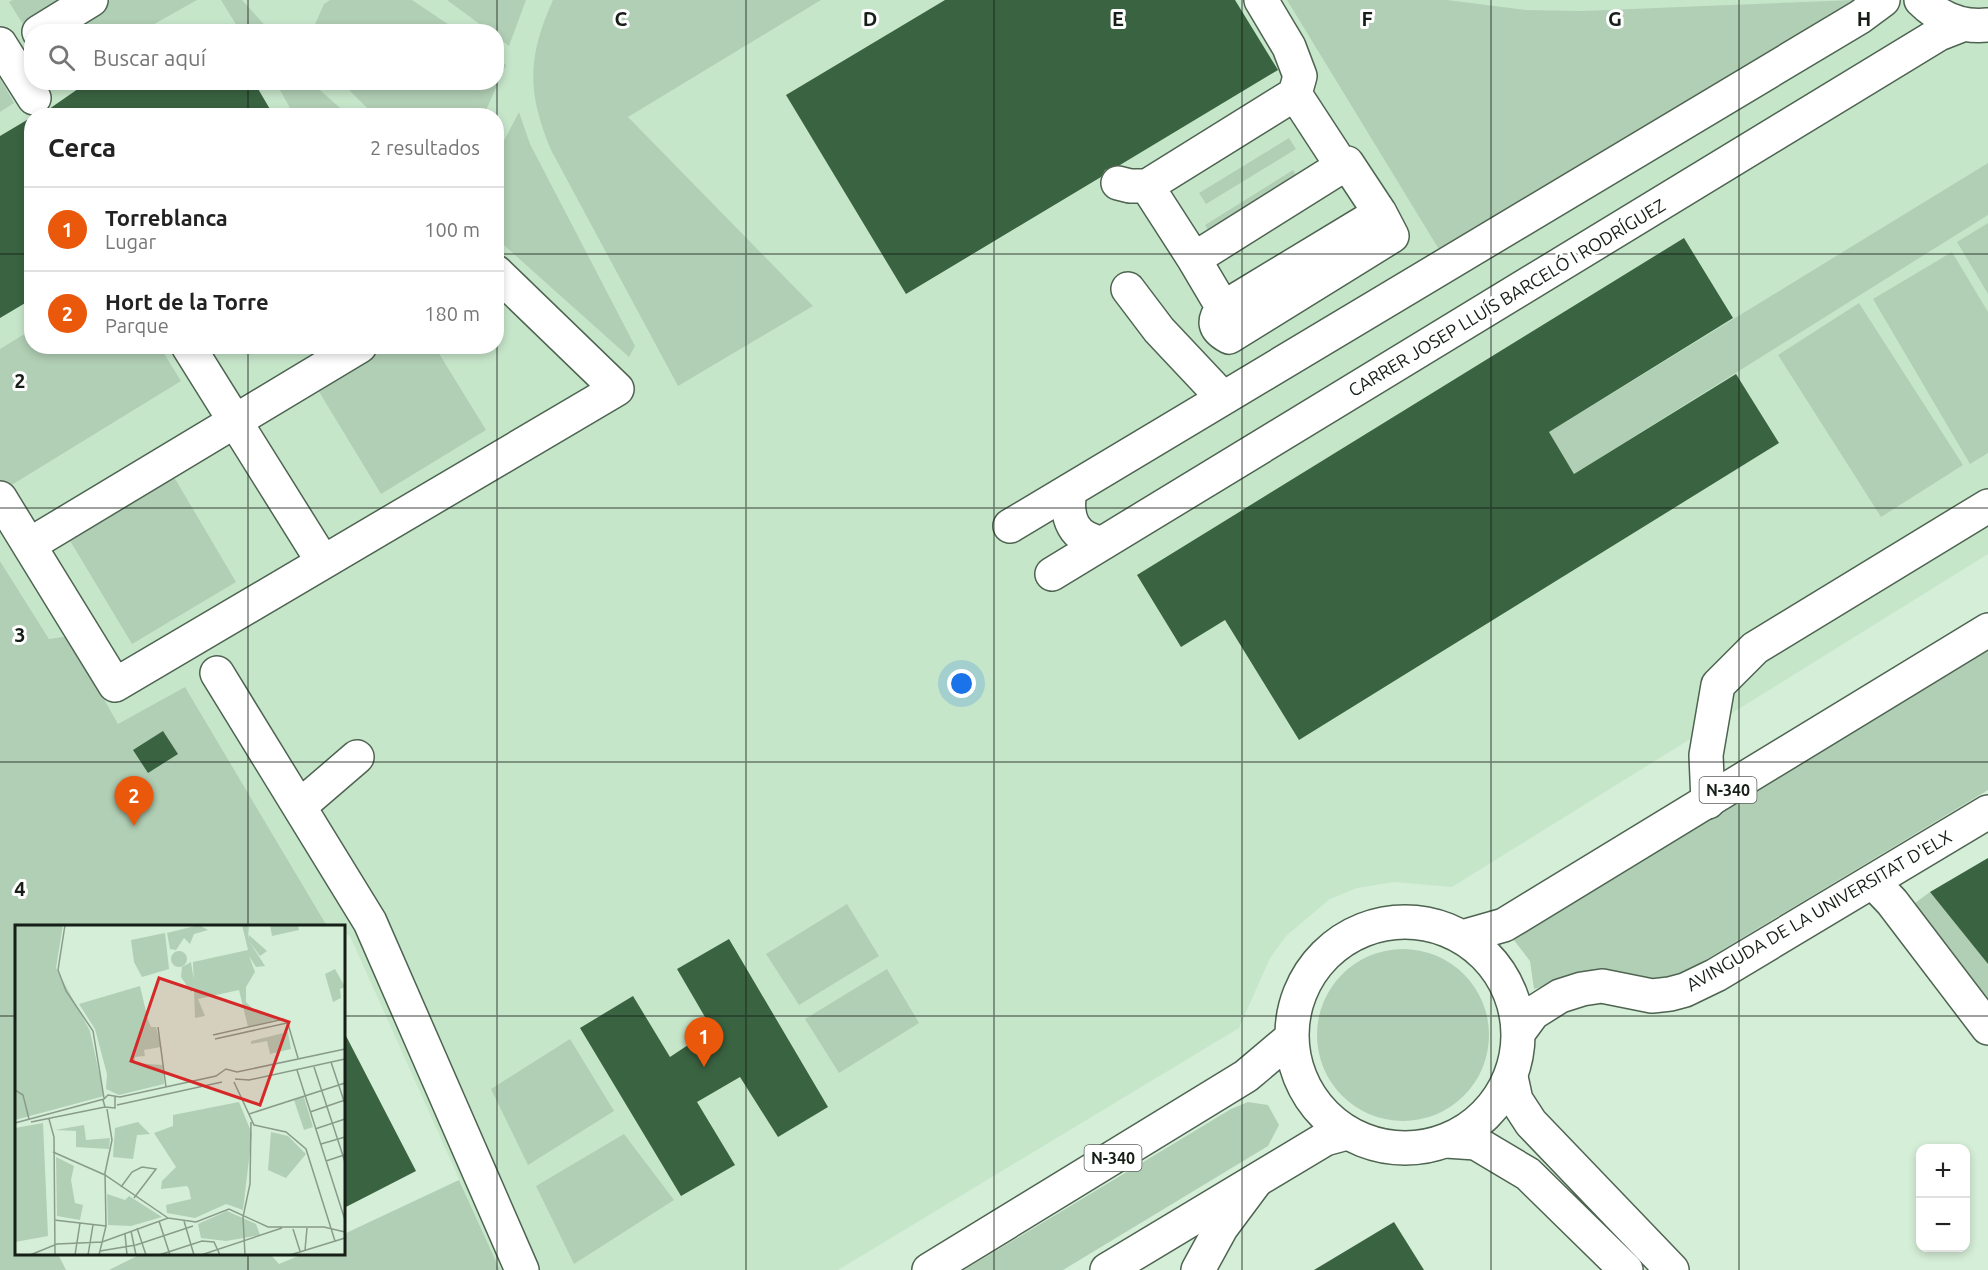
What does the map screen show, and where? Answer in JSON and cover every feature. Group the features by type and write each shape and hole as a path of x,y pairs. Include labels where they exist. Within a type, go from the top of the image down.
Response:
{"main road":[{"path":"52,24 91,0"},
{"path":"1194,259 1347,163 1380,213 1222,308 1194,259 1133,184 1295,94 1300,76 1289,47 1261,0"},
{"name":"CARRER JOSEP LLUÍS BARCELÓ I RODRÍGUEZ","path":"1921,0 1940,16 1981,25"},
{"path":"1010,526 1872,8"},
{"name":"CARRER JOSEP LLUÍS BARCELÓ I RODRÍGUEZ","path":"1052,574 1939,34 1981,25"},
{"path":"9,47 24,78"},
{"path":"30,90 34,98"},
{"path":"1295,94 1342,166"},
{"path":"0,498 115,685 617,389 504,280"},
{"path":"1128,289 1159,330 1223,398"},
{"path":"193,354 323,562"},
{"path":"28,545 347,354"},
{"path":"1070,490 1068,502 1073,528 1083,538 1103,543"},
{"path":"1708,802 1706,755 1718,685 1755,648 1988,506"},
{"name":"N-340","path":"1462,937 1504,924 1988,630"},
{"path":"218,673 370,922 522,1270"},
{"path":"300,806 357,757"},
{"name":"AVINGUDA DE LA UNIVERSITAT D'ELX","path":"1519,1032 1533,1012 1560,996 1582,989 1602,986 1652,996 1685,990 1873,882 1988,812"},
{"path":"1873,882 1892,902 1988,1028"},
{"path":"1404,922 1434,926 1462,937 1485,954 1503,977 1514,1003 1519,1032 1517,1055 1510,1077 1500,1098 1485,1116 1467,1131 1446,1141 1413,1149 1378,1146 1347,1133 1324,1116 1306,1093 1295,1067 1291,1038 1294,1009 1305,981 1323,957 1347,938 1374,926 1404,922"},
{"name":"N-340","path":"929,1270 1246,1076 1291,1038"},
{"path":"1510,1077 1516,1100 1531,1123 1672,1270"},
{"path":"1107,1270 1325,1138 1347,1133"},
{"path":"1446,1141 1476,1143 1528,1174 1626,1270"},
{"path":"1198,1270 1221,1228 1256,1181"}],"shaded area":[{"path":"0,0 1988,0 1988,554 1452,887 1394,882 1357,888 1330,899 1286,936 1270,958 1239,1028 838,1270 500,1270 350,936 345,934 345,925 326,925 185,687 118,725 68,636 49,639 0,561"},
{"path":"13,0 69,0 24,26 9,2"},
{"path":"110,0 197,0 154,24 72,24"},
{"path":"221,0 242,0 264,24 236,24"},
{"path":"330,0 412,0 448,24 315,24 324,4"},
{"path":"447,0 526,0 509,46 504,42 504,24 480,24"},
{"path":"553,0 821,0 628,117 813,306 678,386 551,150 543,129 534,92 533,75 538,40"},
{"path":"1287,0 1447,0 1526,10 1581,11 1855,0 1443,256"},
{"path":"0,78 14,103 0,112"},
{"path":"280,90 320,90 340,108 290,108"},
{"path":"349,90 495,90 487,108 367,108"},
{"path":"519,112 530,144 635,346 629,357 504,245 504,141"},
{"path":"1289,138 1296,149 1206,204 1199,193"},
{"path":"1988,163 1988,215 1574,474 1549,432"},
{"path":"1293,170 1301,183 1212,237 1205,225"},
{"path":"1988,223 1988,294 1957,242"},
{"path":"1952,252 1988,312 1988,453 1970,464 1873,299"},
{"path":"1859,303 1963,465 1881,517 1778,355"},
{"path":"24,334 24,354 164,354 181,381 5,489 0,481 0,349"},
{"path":"377,354 439,354 486,430 381,494 318,390"},
{"path":"174,477 236,582 132,644 69,539"},
{"path":"0,561 49,639 68,636 118,724 185,687 326,925 15,925 15,1255 58,1255 66,1270 0,1270"},
{"path":"1988,650 1988,790 1677,977 1646,981 1603,969 1534,989 1530,961 1510,935"},
{"path":"1930,892 1988,964 1988,1013 1911,906"},
{"path":"847,904 879,956 799,1005 766,954"},
{"path":"1403,949 1420,950 1436,955 1451,963 1464,974 1475,987 1483,1002 1488,1018 1488,1052 1483,1068 1475,1083 1464,1096 1451,1107 1436,1115 1420,1120 1403,1121 1386,1120 1370,1115 1355,1107 1342,1096 1331,1083 1323,1068 1318,1052 1317,1035 1318,1018 1323,1002 1331,987 1342,974 1355,963 1370,955 1386,950"},
{"path":"887,969 919,1023 839,1073 805,1019"},
{"path":"570,1039 614,1111 528,1165 491,1089"},
{"path":"1248,1102 1268,1105 1279,1125 1268,1146 1063,1270 964,1270 1231,1109"},
{"path":"624,1134 674,1200 574,1264 536,1186"},
{"path":"459,1180 500,1270 109,1270 139,1255 271,1255 279,1264 301,1255 345,1255 345,1234"}],"building":[{"path":"945,0 1235,0 1278,70 1120,165 1105,170 1101,177 906,294 786,95"},
{"path":"76,90 259,90 269,108 51,108"},
{"path":"24,122 24,304 0,318 0,136"},
{"path":"1684,238 1733,318 1549,432 1574,474 1736,374 1779,443 1299,740 1225,620 1181,647 1137,575"},
{"path":"163,731 178,754 148,773 133,750"},
{"path":"1988,858 1988,964 1930,892"},
{"path":"729,939 828,1107 778,1137 740,1077 697,1102 735,1165 681,1196 580,1028 633,996 670,1057 712,1029 677,969"},
{"path":"345,1034 416,1171 345,1207"},
{"path":"1394,1222 1424,1270 1314,1270"}],"place":[{"name":"Hort de la Torre","path":"134,826"},
{"name":"Torreblanca","path":"704,1067"}]}
